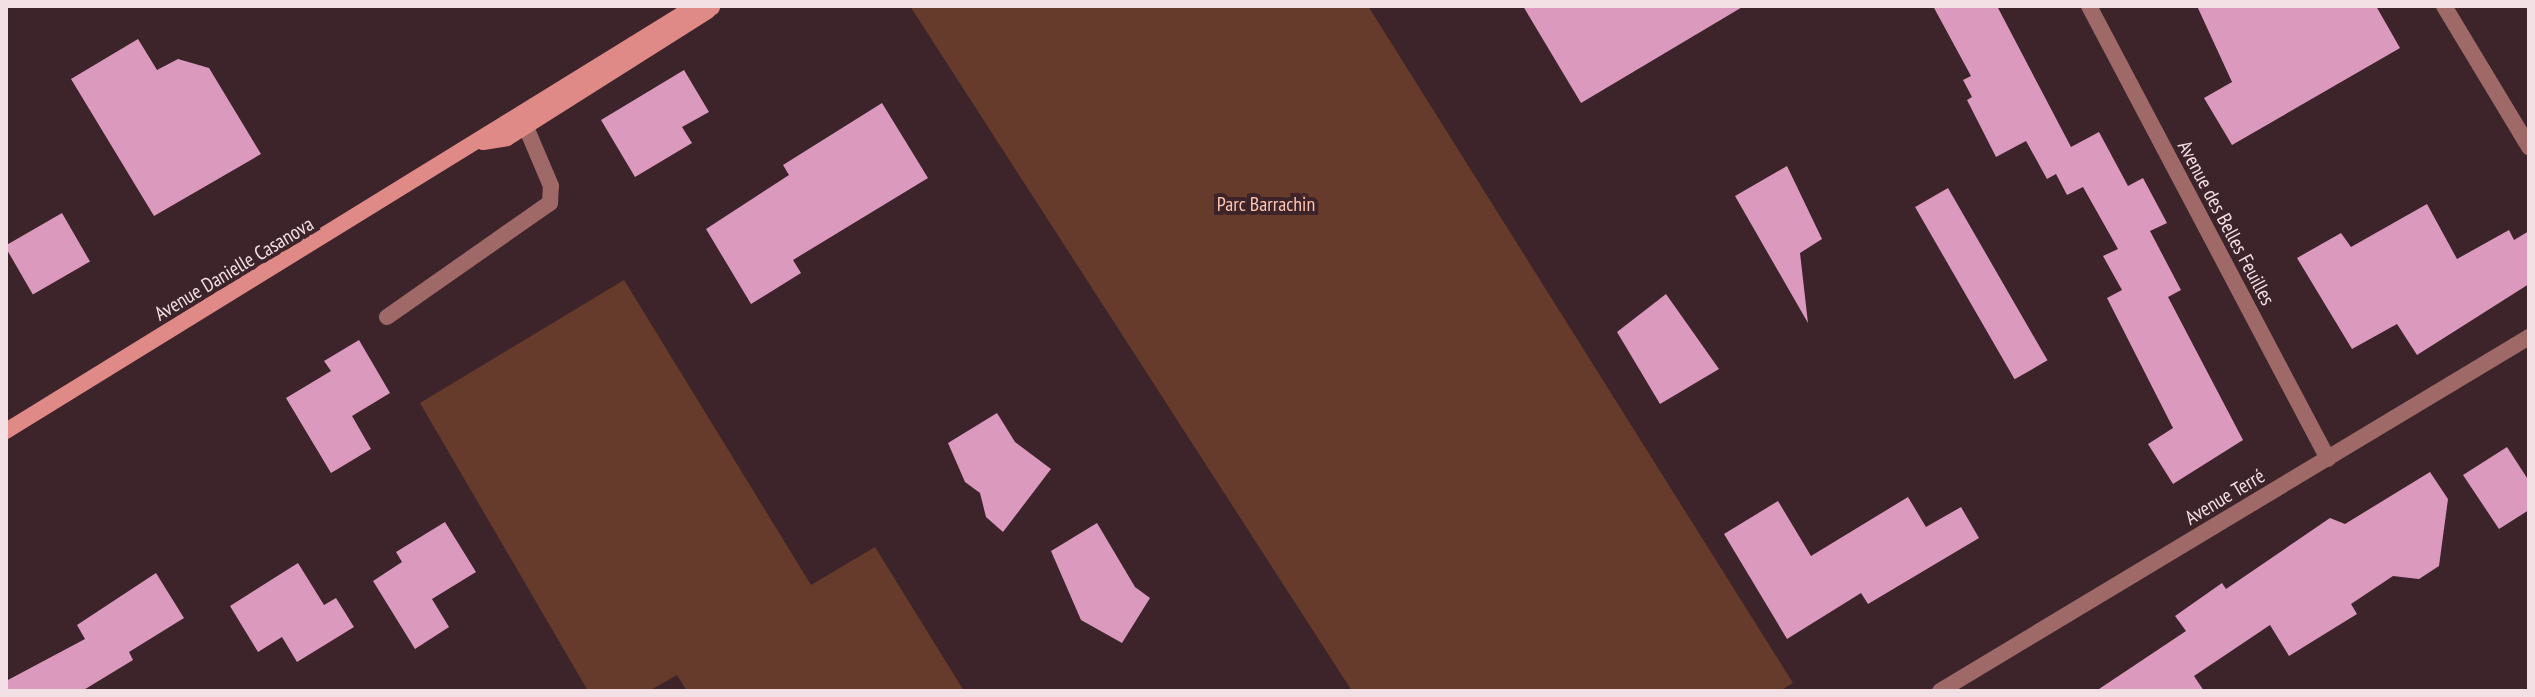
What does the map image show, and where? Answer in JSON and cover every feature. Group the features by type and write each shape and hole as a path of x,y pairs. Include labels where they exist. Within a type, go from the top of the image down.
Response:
{"street":[{"name":"Avenue Danielle Casanova","path":"6,431 483,142 526,127 713,6"},
{"name":"Avenue Danielle Casanova","path":"483,142 497,126 681,15 713,6"},
{"name":"Avenue des Belles Feuilles","path":"2089,6 2328,459"},
{"path":"2444,6 2529,147"},
{"path":"387,317 550,203 526,127"},
{"name":"Avenue Terré","path":"1940,691 2529,337"}],"green space":[{"name":"Parc Barrachin","path":"910,6 1368,6 1793,683 1780,691 1352,691"},
{"path":"624,280 811,585 875,547 964,691 687,691 677,675 649,691 588,691 420,403"}],"building":[{"path":"1523,6 1744,6 1581,103"},
{"path":"1933,6 1997,6 2071,147 2099,132 2128,186 2143,178 2167,223 2150,231 2181,290 2168,297 2243,440 2173,484 2148,444 2173,428 2107,298 2122,290 2103,256 2118,249 2083,187 2067,195 2056,174 2047,179 2026,141 1996,157 1967,100 1972,97 1963,80 1971,76"},
{"path":"2197,6 2376,6 2400,48 2232,145 2204,98 2232,82"},
{"path":"138,39 157,70 178,59 209,68 261,154 154,216 71,79"},
{"path":"684,70 709,112 682,127 692,143 635,177 601,120"},
{"path":"882,103 928,178 793,260 801,273 751,304 706,229 789,175 783,165"},
{"path":"1787,166 1822,239 1800,253 1808,323 1735,196"},
{"path":"1948,188 2048,360 2015,379 1915,207"},
{"path":"2427,204 2457,259 2509,230 2514,240 2529,231 2529,284 2417,355 2397,324 2352,349 2297,258 2341,233 2351,247"},
{"path":"62,213 90,261 33,294 6,245"},
{"path":"1666,294 1719,369 1660,404 1617,332"},
{"path":"359,340 390,393 352,416 371,449 331,473 286,398 331,371 324,361"},
{"path":"997,413 1015,442 1051,469 1003,532 986,517 980,493 965,482 948,443"},
{"path":"2507,447 2529,481 2529,510 2499,529 2463,475"},
{"path":"2430,472 2448,499 2439,566 2419,579 2393,576 2351,604 2357,614 2289,656 2270,625 2194,676 2204,691 2096,691 2186,631 2175,616 2222,583 2226,589 2330,518 2345,524"},
{"path":"1908,497 1926,527 1961,507 1979,538 1868,604 1861,593 1787,639 1724,534 1778,501 1811,556"},
{"path":"445,522 476,572 432,599 449,627 415,649 373,581 402,562 396,552"},
{"path":"1097,523 1135,587 1150,598 1122,643 1081,620 1051,551"},
{"path":"298,563 324,605 336,598 354,627 297,662 282,637 258,652 230,606"},
{"path":"156,573 184,618 129,652 133,660 82,691 6,691 6,681 85,639 77,625"}]}
